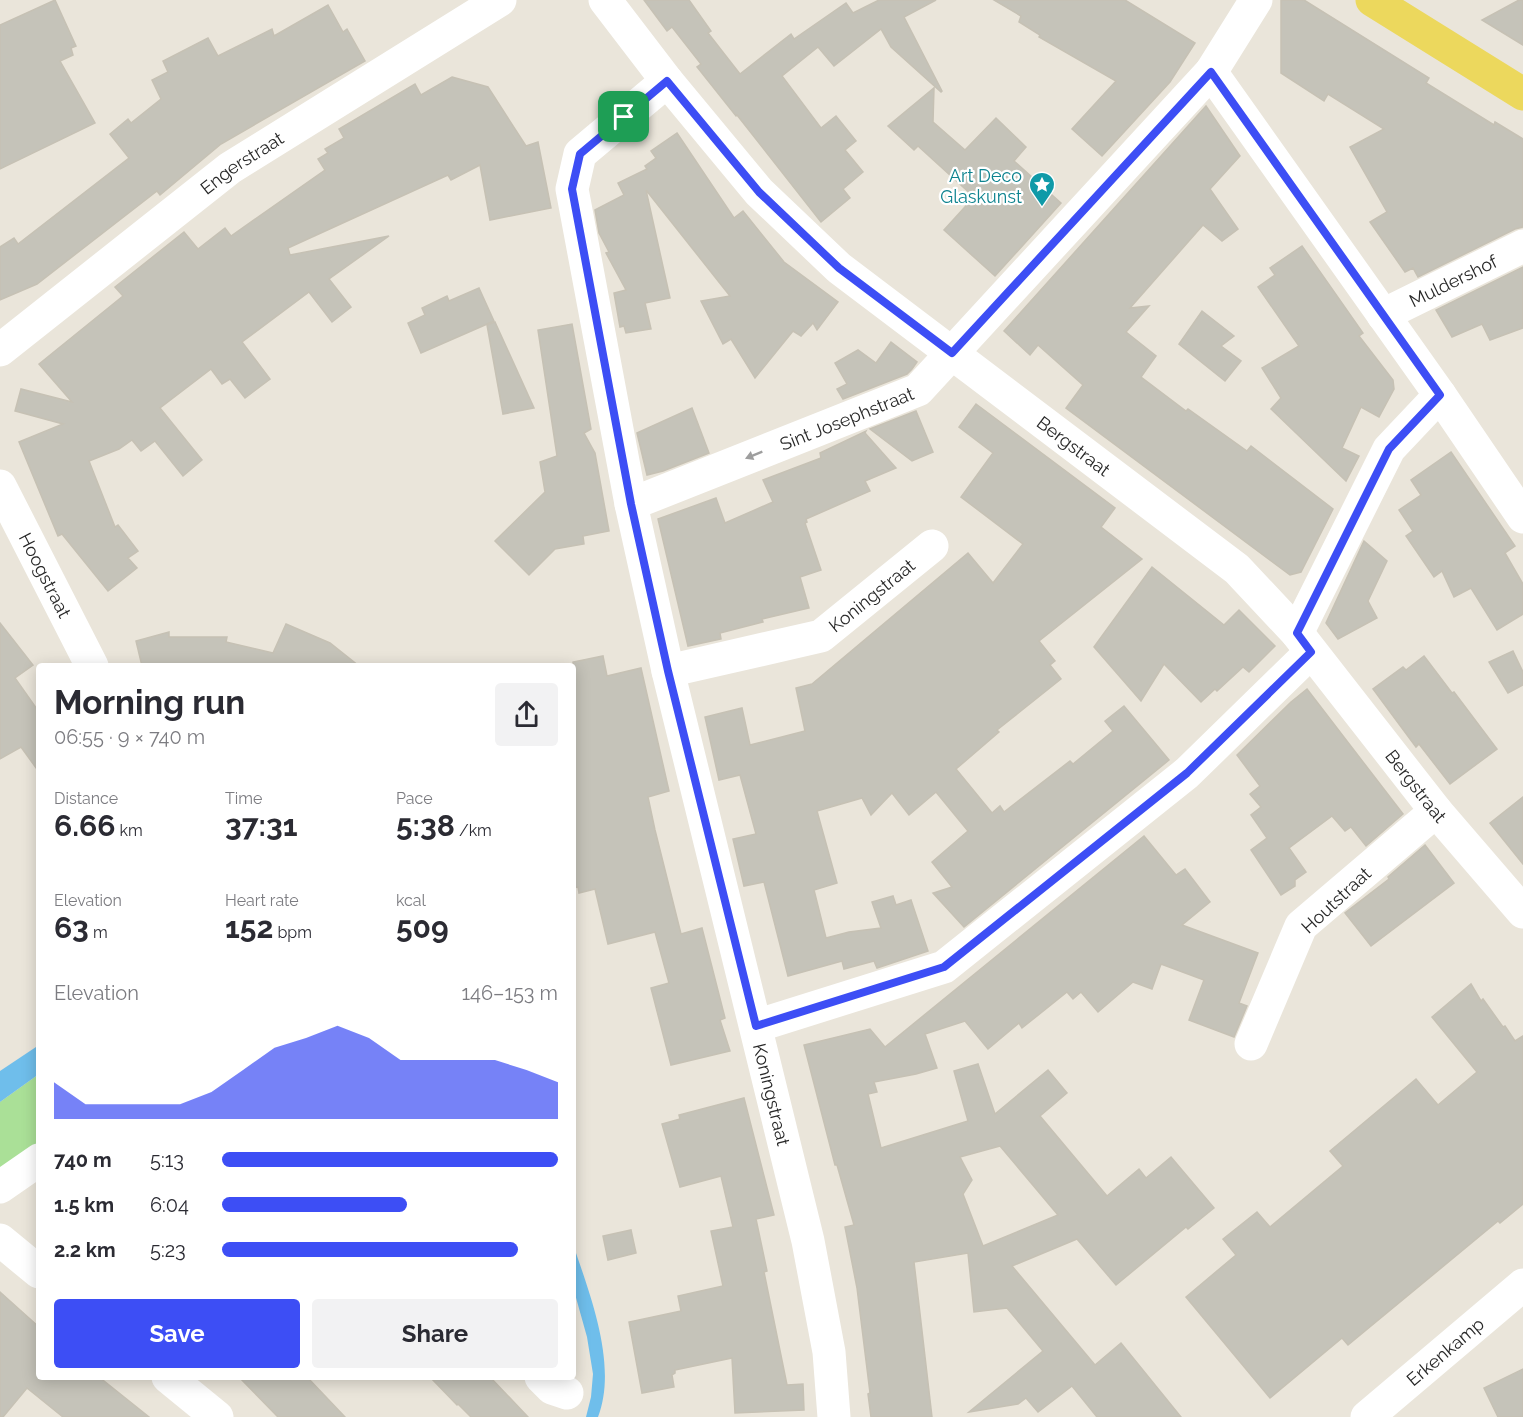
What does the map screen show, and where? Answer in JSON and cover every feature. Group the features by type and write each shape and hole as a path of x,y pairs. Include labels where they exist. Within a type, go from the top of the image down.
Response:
{"main road":[{"path":"1372,0 1523,94"}],"street":[{"name":"Engerstraat","path":"0,350 230,168 500,0"},
{"name":"Bergstraat","path":"605,0 667,81 759,192 839,268 1237,570 1304,642 1436,811 1523,912"},
{"name":"Sint Josephstraat","path":"631,504 918,390 1211,72 1256,0"},
{"path":"1211,72 1440,395 1523,517"},
{"name":"Koningstraat","path":"667,81 580,154 572,189 631,504 668,671 808,1241 829,1352 834,1417"},
{"name":"Muldershof","path":"1383,315 1523,246"},
{"path":"756,1026 944,967 1187,773 1304,642 1389,449 1440,395"},
{"name":"Hoogstraat","path":"0,486 90,663"},
{"name":"Koningstraat","path":"668,671 821,636 932,546"},
{"name":"Houtstraat","path":"1251,1044 1301,926 1436,811"},
{"path":"0,1187 36,1162"},
{"path":"0,1240 36,1270"},
{"name":"Erkenkamp","path":"1367,1417 1523,1285"},
{"path":"172,1380 217,1417"}],"green space":[{"path":"36,1076 36,1148 0,1173 0,1102"}],"water":[{"path":"36,1047 36,1076 0,1102 0,1071"},
{"path":"576,1253 594,1307 603,1353 605,1375 598,1417 586,1417 593,1374 587,1337 576,1298"}],"building":[{"path":"55,0 76,46 71,48 73,55 60,61 95,123 0,169 0,25"},
{"path":"644,0 689,0 711,31 708,33 740,74 791,34 794,39 846,3 853,13 879,0 936,0 904,17 942,91 891,47 881,29 834,66 818,47 782,76 821,128 836,116 856,141 845,150 863,172 843,189 850,198 821,222 697,67 701,64 672,27 667,31"},
{"path":"994,0 1125,0 1195,43 1170,82 1102,156 1072,129 1116,81 1039,37 1040,35 1019,22 1021,16"},
{"path":"1281,0 1304,0 1429,78 1426,83 1494,125 1495,122 1523,139 1523,227 1418,277 1413,268 1405,272 1370,222 1387,212 1350,147 1384,129 1328,94 1324,101 1281,73"},
{"path":"1523,0 1523,45 1482,20"},
{"path":"328,5 343,32 347,29 365,61 221,144 160,195 157,191 37,284 0,300 0,247 14,238 18,244 129,158 110,134 128,119 131,123 161,99 152,80 168,72 163,61 208,38 218,56 272,29 274,36"},
{"path":"452,77 488,87 526,146 538,142 551,208 490,220 480,165 451,180 448,175 288,248 290,255 389,236 329,279 351,307 332,322 309,292 242,342 270,379 245,398 230,379 222,384 211,369 160,408 202,460 183,476 155,441 141,451 132,440 119,449 89,461 115,527 118,525 138,551 128,558 137,568 108,591 62,534 58,536 19,442 63,424 15,411 21,389 72,402 39,364 123,296 115,287 184,232 198,249 225,228 231,236 325,170 318,159 328,153 325,149 344,138 339,129 415,84 421,95"},
{"path":"934,88 933,122 965,150 996,118 1026,147 1014,161 1061,203 995,276 944,230 974,197 918,146 914,150 888,126"},
{"path":"1206,106 1240,156 1210,189 1238,229 1222,241 1203,225 1130,308 1149,306 1126,332 1156,356 1141,377 1186,411 1188,409 1247,451 1251,446 1333,509 1301,572 1290,575 1066,408 1083,385 1038,345 1030,355 1004,331"},
{"path":"677,133 734,218 743,211 784,262 838,302 817,330 813,323 801,336 793,331 755,378 731,339 723,344 701,301 730,296 646,190 670,298 645,303 651,329 626,333 624,326 620,327 614,293 626,290 606,253 609,252 599,233 595,210 624,195 618,183 647,169 645,166 656,158 651,151"},
{"path":"1302,246 1363,333 1359,336 1393,380 1394,389 1379,417 1361,407 1342,448 1359,456 1346,481 1271,409 1281,398 1262,368 1299,346 1258,287 1275,275 1270,268"},
{"path":"1523,267 1523,328 1490,340 1482,324 1452,337 1436,310"},
{"path":"479,288 494,321 421,353 408,323 425,315 422,308 447,296 449,301"},
{"path":"1202,311 1234,336 1221,346 1241,361 1225,381 1179,344"},
{"path":"495,322 534,408 503,414 487,325"},
{"path":"572,324 591,429 584,433 595,453 609,531 583,536 584,544 555,549 529,575 495,541 545,492 540,462 557,456 538,330"},
{"path":"891,342 917,362 912,369 907,374 843,399 837,389 847,384 835,363 858,350 876,363"},
{"path":"976,404 1115,508 1101,527 1142,559 1039,641 1055,661 1050,665 1061,679 997,730 999,732 956,769 992,813 1000,806 1004,812 1070,761 1073,764 1113,731 1105,721 1124,706 1169,760 964,927 933,893 952,887 932,862 968,831 936,792 909,815 892,793 871,815 862,798 817,811 837,883 814,890 826,938 881,928 872,902 893,896 896,905 911,900 928,951 877,968 874,961 844,969 842,961 788,976 764,882 744,886 733,839 756,834 740,775 719,780 705,717 742,708 750,745 805,731 796,688 812,684 968,553 993,583 1023,544 961,497 993,453 959,427"},
{"path":"692,408 709,453 647,475 637,433"},
{"path":"916,411 933,452 912,461 870,429"},
{"path":"866,431 865,433 896,468 865,481 870,491 806,519 805,523 821,570 800,577 809,608 762,619 763,622 720,633 721,639 688,646 658,519 716,498 725,523 773,502 763,480 821,458 820,453"},
{"path":"1451,452 1515,546 1505,553 1523,584 1523,614 1497,630 1471,588 1454,597 1442,571 1434,577 1406,536 1413,531 1399,510 1421,495 1411,480"},
{"path":"1364,541 1387,561 1368,601 1377,618 1338,639 1326,623"},
{"path":"1152,567 1224,625 1239,610 1275,646 1249,672 1243,667 1201,702 1164,664 1141,701 1094,647"},
{"path":"0,623 33,665 15,678 36,708 36,768 21,747 0,759"},
{"path":"286,624 330,643 355,663 141,663 136,641 169,632 169,637 227,637 226,642 273,653"},
{"path":"1513,651 1523,672 1523,685 1508,693 1489,662"},
{"path":"603,656 607,676 641,668 669,791 648,797 655,830 681,934 702,928 725,1018 720,1020 730,1051 671,1065 651,988 669,983 655,932 608,944 595,889 579,893 578,887 576,887 576,663 573,662"},
{"path":"1424,656 1497,749 1450,784 1419,744 1416,747 1373,689 1403,667 1406,670"},
{"path":"1307,689 1403,814 1366,846 1351,827 1345,831 1332,816 1289,848 1306,872 1295,880 1295,886 1281,895 1251,850 1267,838 1251,815 1261,807 1250,794 1260,786 1237,755"},
{"path":"1523,797 1523,864 1490,823"},
{"path":"1144,836 1176,875 1185,869 1210,902 1182,925 1258,953 1239,1003 1247,1006 1234,1037 1189,1020 1204,980 1161,964 1152,989 1133,982 1098,1012 1081,992 1073,999 1067,992 1022,1028 1019,1023 988,1049 965,1021 925,1034 937,1068 874,1082 877,1092 868,1094 881,1148 968,1121 954,1071 978,1064 995,1114 1048,1070 1067,1093 1040,1116 1107,1196 1139,1169 1146,1178 1171,1157 1214,1208 1188,1229 1186,1227 1116,1285 1077,1239 1012,1266 1095,1365 1121,1343 1181,1417 1097,1417 1072,1386 1038,1412 1026,1398 1018,1404 969,1412 1043,1351 1007,1308 974,1312 968,1253 914,1262 932,1417 871,1417 857,1288 845,1227 854,1225 837,1165 835,1165 804,1045 870,1029 885,1047","holes":["1000,1146 1058,1215 983,1246 963,1194 972,1180 960,1157"]},
{"path":"1425,845 1454,883 1371,946 1345,913 1389,879 1388,877"},
{"path":"1471,984 1481,1001 1483,999 1515,1041 1523,1036 1523,1204 1500,1223 1498,1221 1348,1345 1342,1338 1270,1398 1186,1297 1236,1255 1223,1239 1257,1212 1270,1227 1343,1166 1330,1151 1416,1079 1438,1105 1477,1072 1432,1017"},
{"path":"744,1098 774,1215 756,1219 767,1271 764,1272 787,1385 803,1384 804,1410 735,1413 732,1358 675,1370 672,1375 674,1387 642,1393 629,1322 681,1311 678,1296 723,1286 711,1231 733,1227 721,1176 680,1187 662,1124 680,1119 679,1115"},
{"path":"631,1230 636,1253 608,1260 603,1236"},
{"path":"0,1292 36,1324 36,1380 103,1380 149,1417 63,1417 27,1388 3,1417 0,1417"},
{"path":"1523,1369 1523,1417 1498,1417 1484,1388"},
{"path":"242,1380 310,1380 345,1417 278,1417"},
{"path":"433,1380 493,1380 528,1417 471,1417"}],"place":[{"name":"Art Deco Glaskunst","path":"1042,208"}],"route":[{"path":"1211,72 1440,395 1389,449 1297,633 1311,652 1187,773 944,967 756,1026 668,671 631,504 572,189 580,154 624,117 667,81 759,192 839,268 952,353 1211,72"}]}
